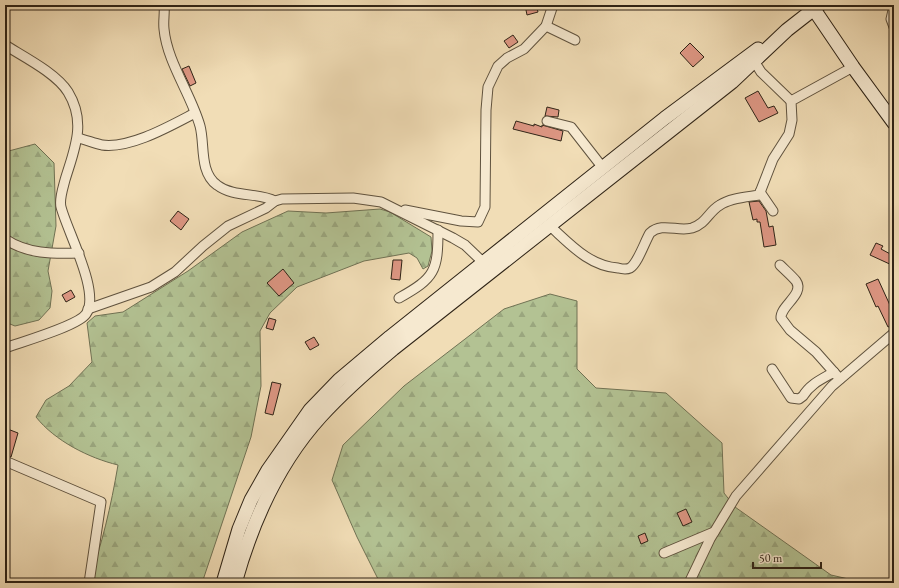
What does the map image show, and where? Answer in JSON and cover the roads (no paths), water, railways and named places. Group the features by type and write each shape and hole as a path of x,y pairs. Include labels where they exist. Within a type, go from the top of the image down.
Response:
{"street":[{"path":"164,5 164,29 168,46 201,128 202,151 212,180 218,186 237,193 269,197 275,201"},
{"path":"400,212 404,210 461,221 478,222 485,207 486,106 488,87 498,66 507,58 524,49 546,26 553,5"},
{"path":"223,583 237,536 251,500 268,470 310,410 339,380 379,347 488,267 550,226 732,82 786,30 814,6 852,67 894,123"},
{"path":"894,6 891,19 894,27"},
{"path":"546,26 575,40"},
{"path":"235,583 247,544 264,501 297,447 321,416 356,381 603,168 721,74 786,30"},
{"path":"5,45 48,74 68,92 76,112 78,138 63,189 61,205 79,253 90,300 86,315 75,323 5,348"},
{"path":"550,226 580,253 597,263 626,269 636,262 650,232 653,229 660,227 689,229 702,224 720,205 739,198 759,195 773,159 789,134 792,120 791,101 761,72 754,61"},
{"path":"791,101 852,67"},
{"path":"78,138 102,145 116,145 147,136 195,113"},
{"path":"547,121 571,128 603,168"},
{"path":"760,192 773,211"},
{"path":"88,309 151,287 175,272 203,246 228,226 266,208 275,201 282,199 353,198 370,199 381,202 465,245 488,267"},
{"path":"399,298 422,285 430,277 438,260 438,230"},
{"path":"5,239 18,247 36,252 55,254 79,253"},
{"path":"780,265 797,282 799,286 798,291 782,312 781,318 790,330 816,352 840,379"},
{"path":"688,583 714,532 736,496 800,420 840,379 894,333"},
{"path":"772,369 791,398 795,399 803,396 807,389 812,385 834,372"},
{"path":"5,461 101,502 89,583"},
{"path":"664,552 714,532"}]}
